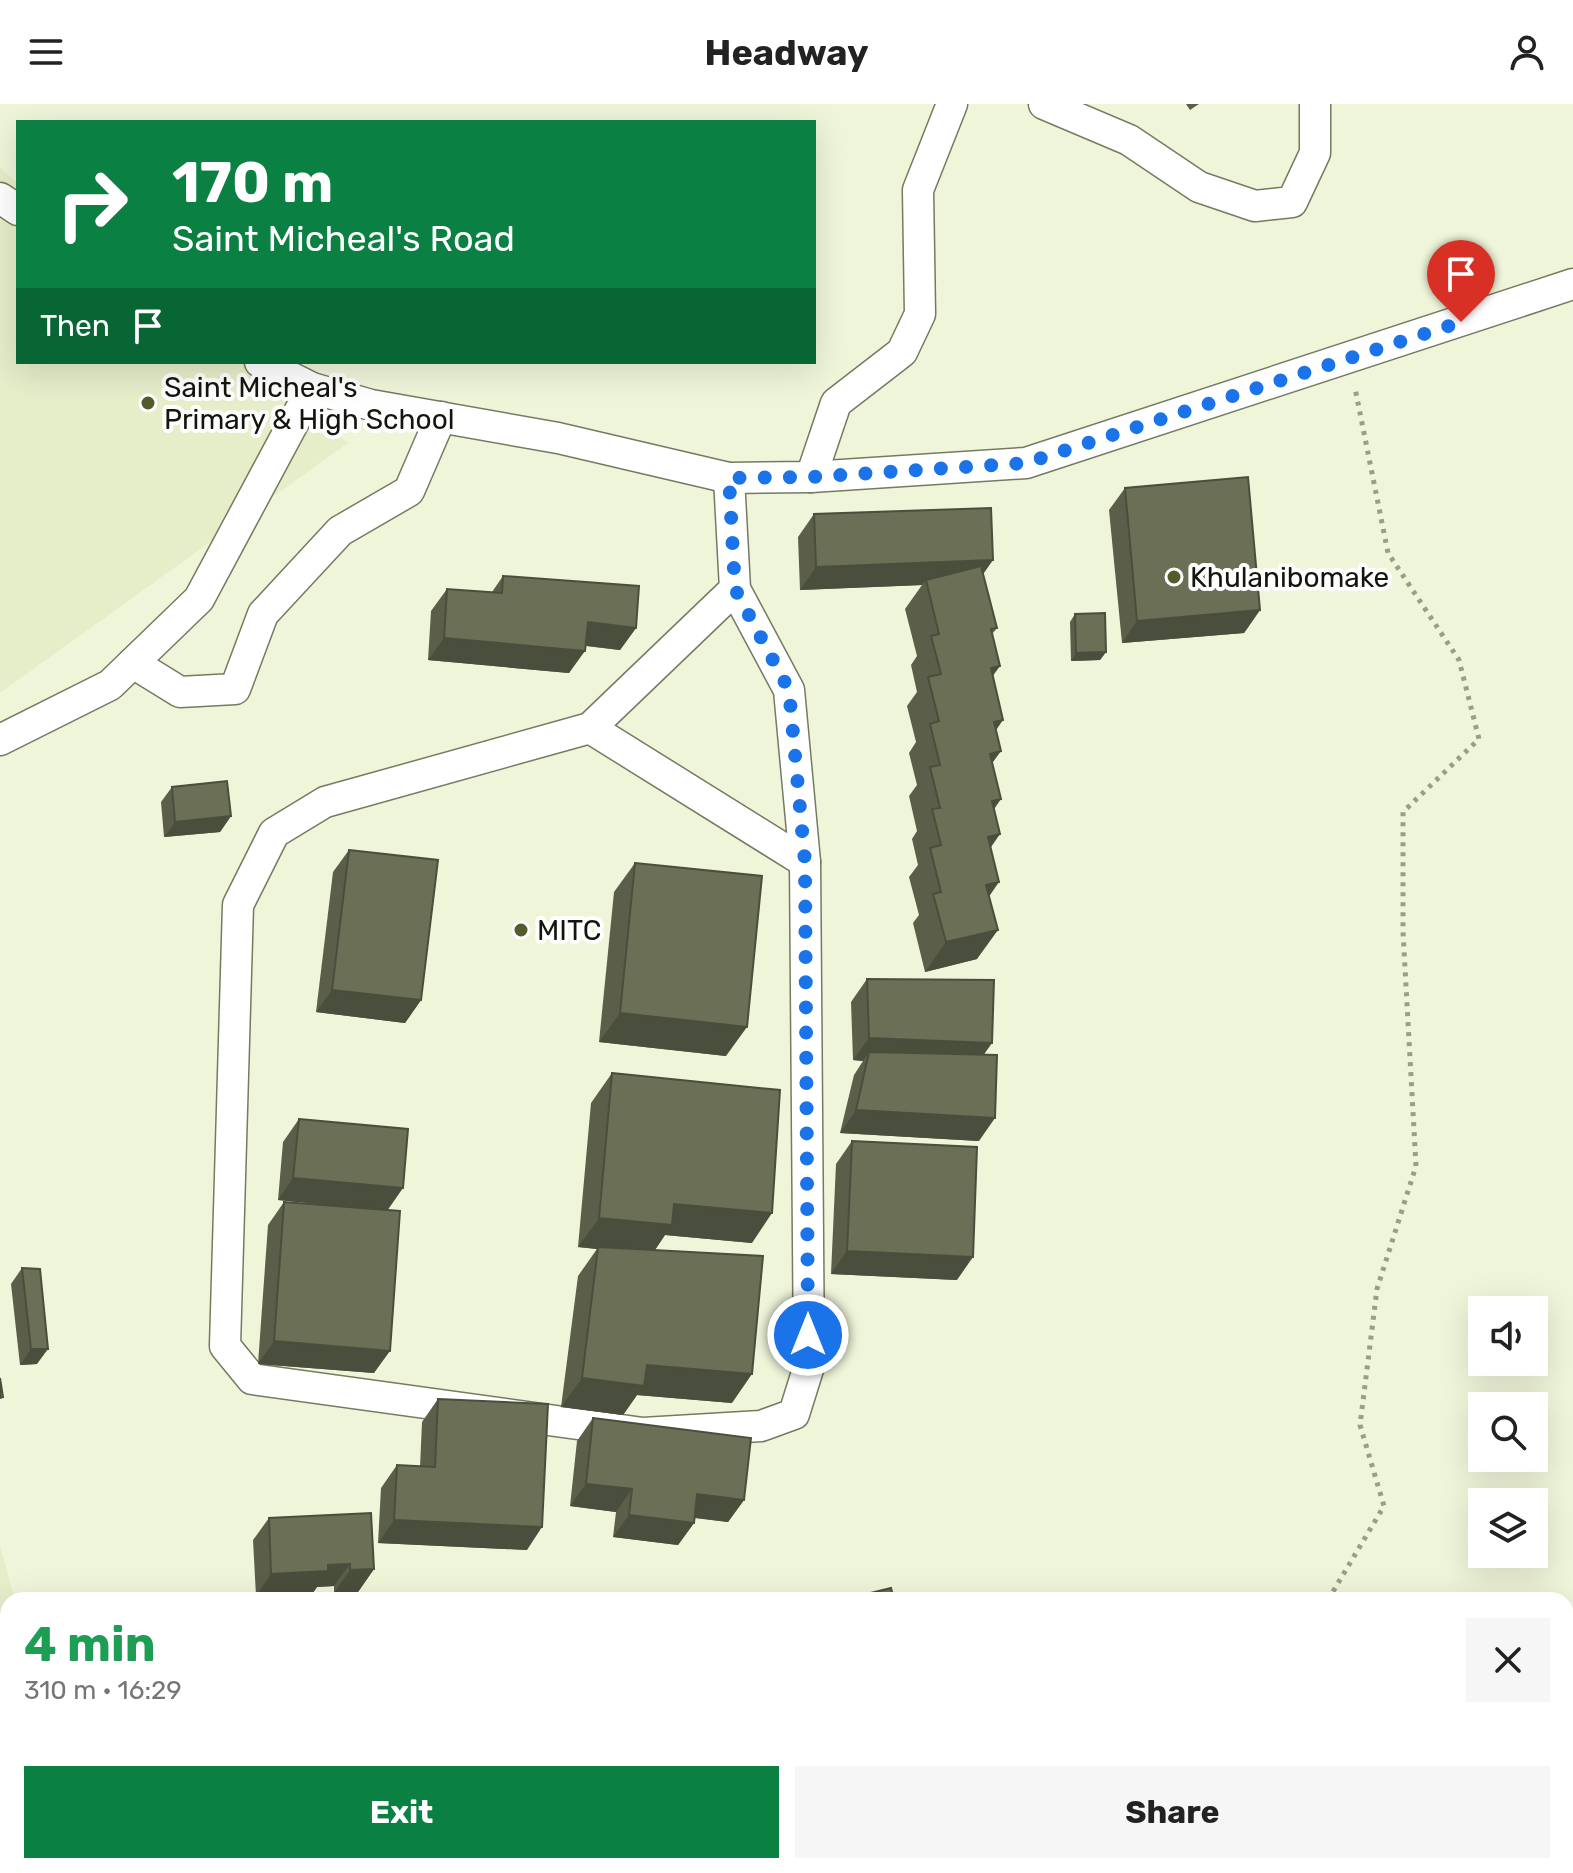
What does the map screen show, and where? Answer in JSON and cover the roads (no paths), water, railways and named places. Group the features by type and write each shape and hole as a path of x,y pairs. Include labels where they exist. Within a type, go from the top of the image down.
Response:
{"street":[{"path":"811,477 836,403 902,352 920,314 918,190 952,104"},
{"path":"1044,104 1129,140 1199,187 1255,206 1292,202 1315,153 1315,104"},
{"path":"264,364 312,388 371,405 558,438 729,478 811,477 1026,463 1349,360 1573,284"},
{"path":"0,740 110,685 199,599 312,388"},
{"path":"133,663 180,692 235,689 263,614 340,531 409,491 441,417"},
{"path":"729,478 735,589 789,690 805,862 809,1366 794,1414 761,1426 643,1433 252,1379 225,1346 238,905 274,833 325,802 590,728 735,589"},
{"path":"590,728 805,862"}],"place":[{"name":"Saint Micheal's Primary & High School","path":"148,403"},
{"name":"Khulanibomake","path":"1174,577"},
{"name":"MITC","path":"521,930"}]}
